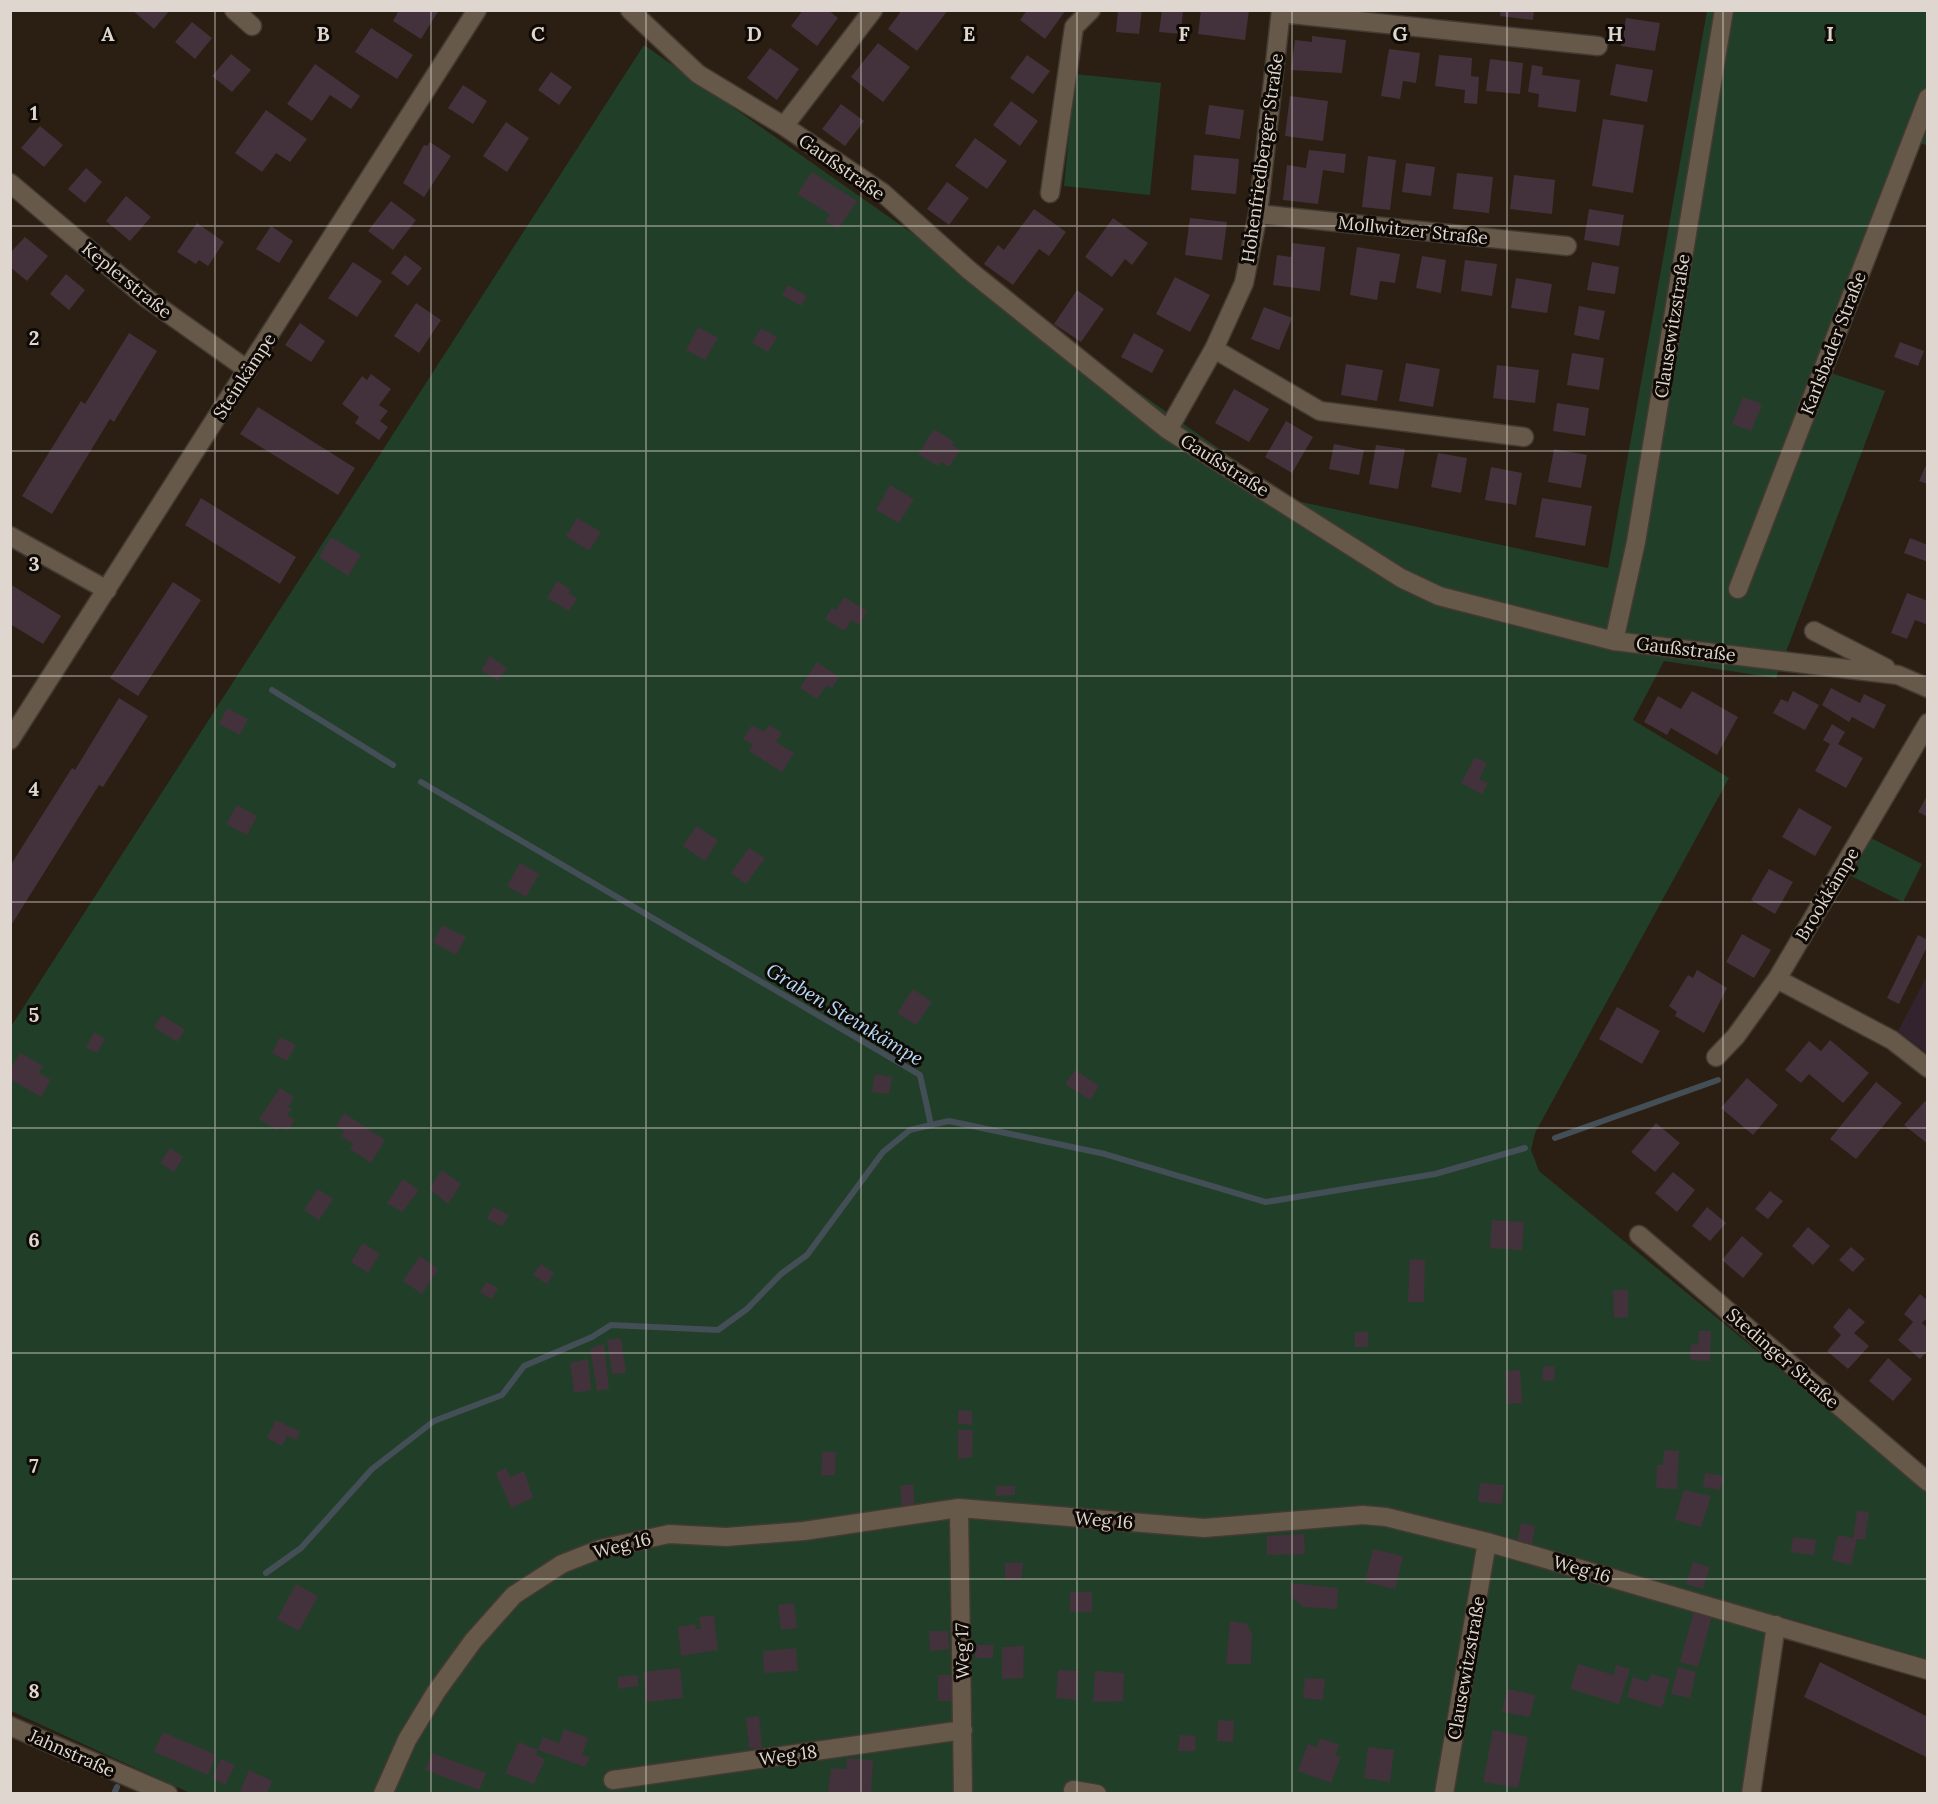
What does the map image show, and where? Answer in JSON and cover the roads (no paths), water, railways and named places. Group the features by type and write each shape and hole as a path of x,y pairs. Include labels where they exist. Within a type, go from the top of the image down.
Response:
{"street":[{"path":"234,10 252,26"},
{"name":"Steinkämpe","path":"10,740 477,10"},
{"name":"Gaußstraße","path":"630,10 698,74 784,126 882,194 969,272 1168,430 1401,578 1439,596 1614,641 1898,675 1926,682"},
{"path":"784,126 873,10"},
{"path":"1050,193 1074,27 1091,10"},
{"name":"Clausewitzstraße","path":"1614,641 1636,542 1724,10"},
{"path":"1281,12 1598,46"},
{"name":"Hohenfriedberger Straße","path":"1168,430 1214,349 1244,283 1258,214 1281,12"},
{"name":"Karlsbader Straße","path":"1738,589 1928,98"},
{"name":"Keplerstraße","path":"10,183 145,297 248,370"},
{"name":"Mollwitzer Straße","path":"1258,214 1567,246"},
{"path":"1214,349 1320,411 1524,437"},
{"path":"10,536 107,590"},
{"path":"1814,631 1898,675"},
{"name":"Brookkämpe","path":"1716,1057 1736,1036 1777,979 1928,723"},
{"path":"1777,979 1892,1040 1928,1068"},
{"name":"Stedinger Straße","path":"1639,1235 1928,1482"},
{"name":"Weg 16","path":"382,1794 407,1740 436,1692 473,1641 514,1595 562,1564 600,1549 669,1534 726,1537 804,1531 959,1508 1204,1528 1363,1515 1386,1517 1487,1542 1928,1670"},
{"name":"Weg 17","path":"959,1508 963,1794"},
{"name":"Clausewitzstraße","path":"1444,1794 1487,1542"},
{"path":"1751,1794 1776,1625"},
{"name":"Jahnstraße","path":"12,1730 168,1794"},
{"name":"Weg 18","path":"613,1780 963,1730"},
{"path":"1074,1790 1097,1794"}],"waterway":[{"name":"Graben Steinkämpe","path":"272,690 393,765"},
{"name":"Graben Steinkämpe","path":"266,1573 301,1548 372,1469 434,1421 502,1395 524,1366 592,1337 611,1325 718,1330 747,1309 781,1274 807,1255 883,1152 910,1130 931,1125 920,1075 421,782"},
{"path":"1555,1138 1718,1080"},
{"path":"931,1125 949,1121 1105,1154 1266,1202 1435,1174 1525,1148"},
{"name":"Graben Steinkämpe","path":"114,1794 117,1787"}]}
